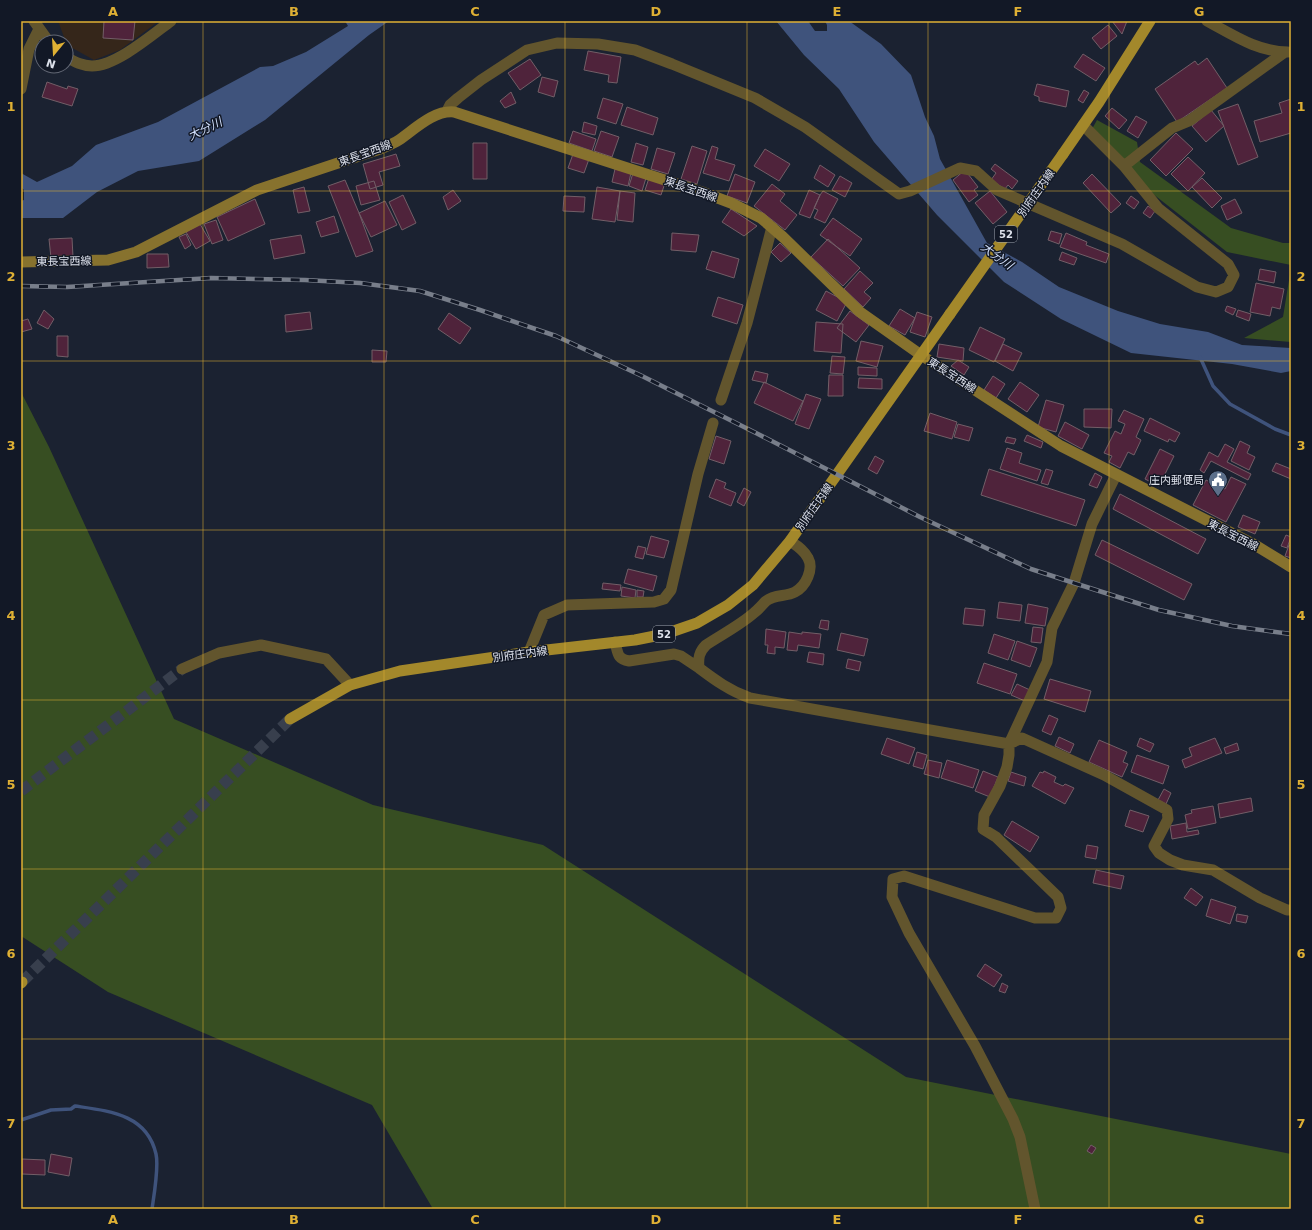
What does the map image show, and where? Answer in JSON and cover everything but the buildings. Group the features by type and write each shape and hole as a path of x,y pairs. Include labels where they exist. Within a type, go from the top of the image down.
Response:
{"main road":[{"name":"別府庄内線","path":"290,720 350,685 400,671 529,652 635,640 665,634 697,623 728,605 753,585 790,541 1063,154 1150,21"},
{"name":"東長宝西線","path":"21,262 108,260 136,252 257,190 380,149 392,144 434,116 447,111 461,114 710,194 761,218 860,312 921,355 1061,446 1255,545 1291,567"}],"street":[{"path":"74,61 81,65 94,66 106,63 132,49 170,21"},
{"path":"1207,21 1253,46 1278,52 1288,52"},
{"path":"36,25 43,34"},
{"path":"21,89 36,25"},
{"path":"447,111 450,105 480,80 527,50 557,43 598,44 634,50 755,98 805,127 899,194 910,191 960,168 976,171 997,190 1122,244 1197,287 1216,292 1228,287 1234,275 1228,264 1158,208 1124,166 1083,125"},
{"path":"1124,166 1172,128 1189,121 1288,52"},
{"path":"721,400 749,316 772,227"},
{"path":"529,652 544,615 558,608 567,605 654,602 664,599 671,590 698,474 713,423"},
{"path":"1035,1209 1020,1137 1013,1119 975,1046 909,933 892,897 893,879 904,876 1035,918 1056,918 1061,908 1058,897 996,837 983,829 984,815 1000,786 1007,767 1010,744 1047,662 1052,628 1074,583 1092,524 1116,475"},
{"path":"699,668 698,659 700,650 706,645 754,613 770,599 794,593 802,587 808,578 810,568 809,559 803,551 790,541"},
{"path":"615,642 619,657 623,660 628,662 674,654 681,656 718,683 736,693 750,698 1010,744 1022,738 1104,775 1167,810 1168,820 1154,846 1159,853 1170,860 1183,865 1213,870 1260,898 1287,910 1291,910"},
{"path":"182,669 219,653 260,645 326,659 350,685"}],"shaded area":[{"path":"58,21 159,21 120,50 94,60 74,49 74,34 63,34"}],"green space":[{"path":"1097,120 1137,142 1140,162 1231,228 1283,243 1291,243 1291,265 1227,252 1125,172 1092,129"},
{"path":"1291,268 1291,342 1244,338 1283,317"},
{"path":"21,392 49,447 174,719 373,805 543,845 906,1077 1291,1154 1291,1209 433,1209 372,1105 108,992 21,936"}],"water":[{"name":"大分川","path":"345,21 389,21 369,35 265,120 199,161 138,171 97,192 63,218 21,218 21,201 24,200 24,190 21,187 21,173 37,182 72,166 96,145 158,122 260,67 273,66 306,52 348,26"},
{"name":"大分川","path":"776,21 808,21 815,31 827,31 825,21 849,21 881,44 911,75 925,117 934,136 940,159 987,243 1022,262 1059,287 1118,311 1160,324 1208,332 1242,345 1291,348 1291,371 1281,373 1232,364 1131,353 1061,319 1004,282 937,215 874,142 839,89 804,55"}],"waterway":[{"path":"1200,357 1213,386 1230,404 1275,429 1291,435"},
{"path":"21,1120 51,1110 71,1109 75,1106 113,1113 125,1117 135,1123 144,1130 151,1141 156,1154 157,1173 152,1209"}],"tunnel":[{"path":"21,791 182,669"},
{"path":"22,982 290,719"}],"railway":[{"path":"21,286 67,287 211,278 360,283 420,291 556,336 640,375 920,517 1031,569 1159,610 1232,626 1291,634"}],"place":[{"name":"庄内郵便局","path":"1218,497"}]}
